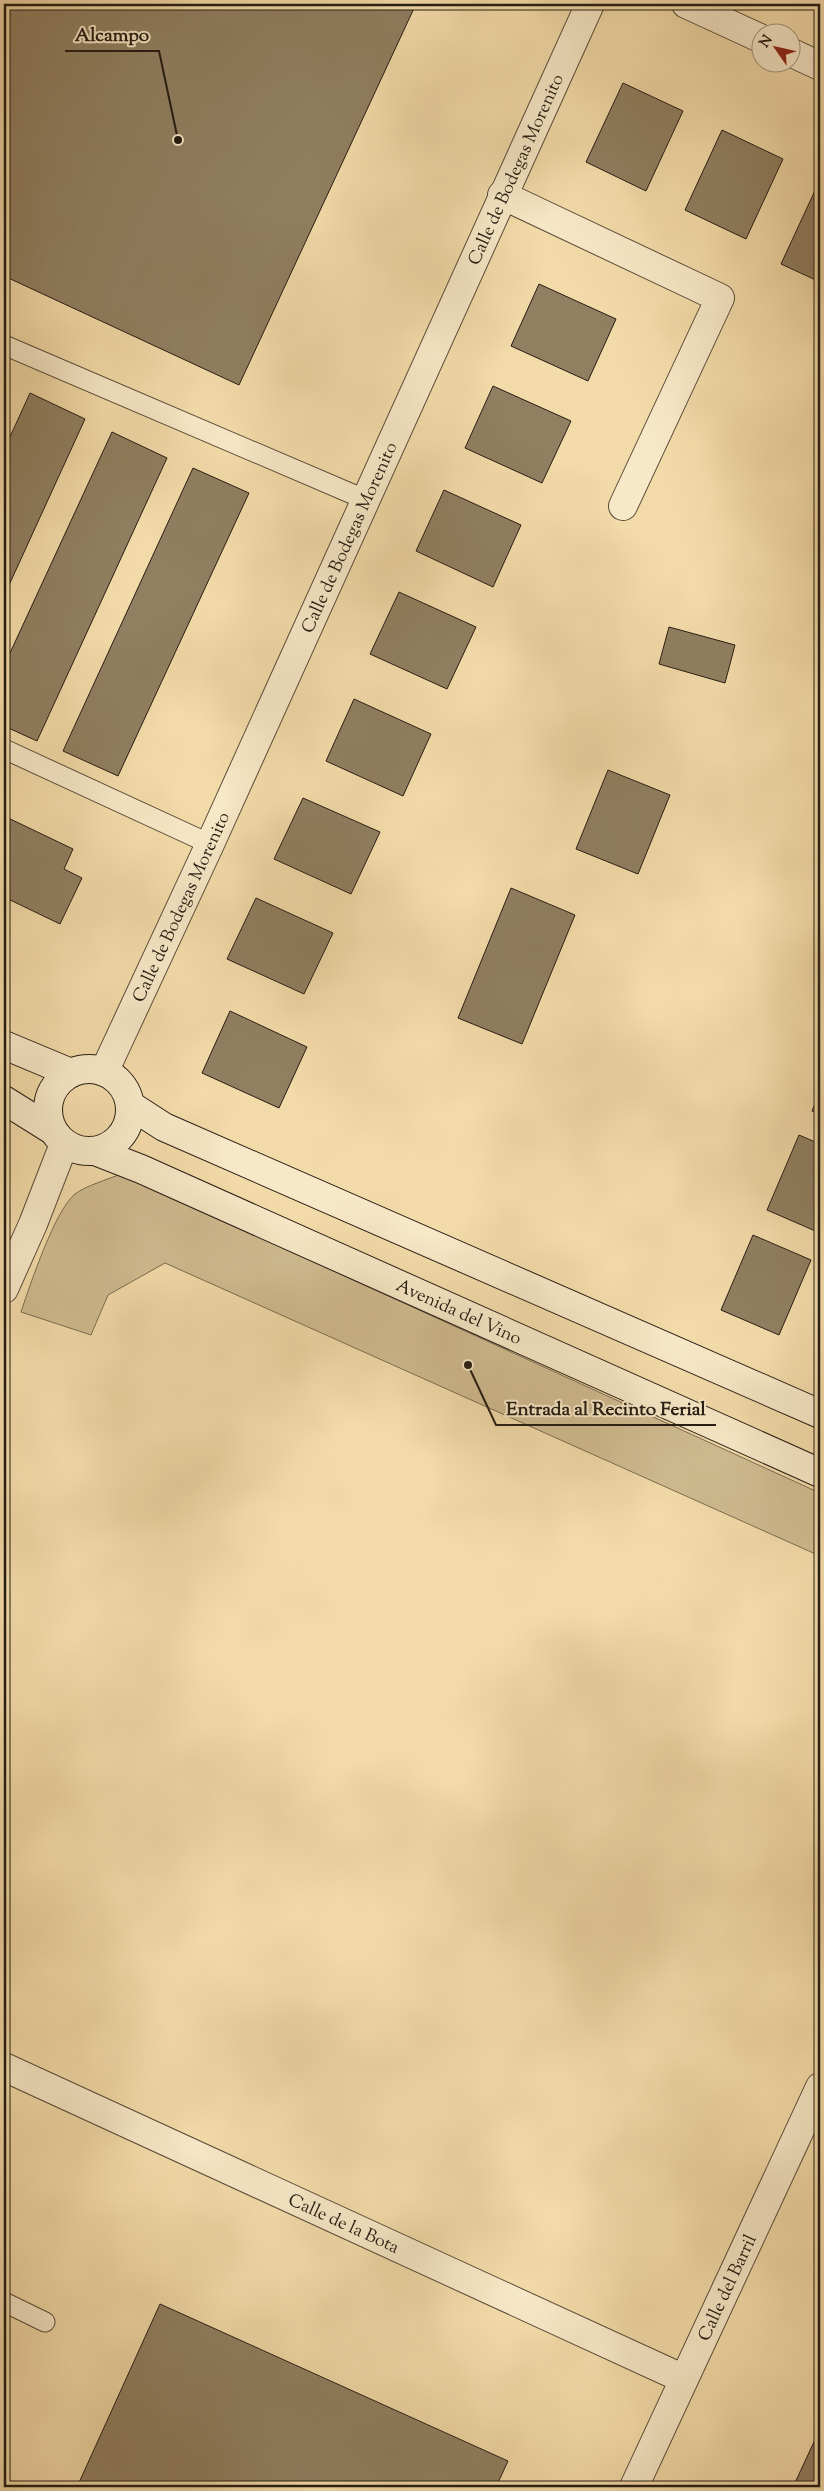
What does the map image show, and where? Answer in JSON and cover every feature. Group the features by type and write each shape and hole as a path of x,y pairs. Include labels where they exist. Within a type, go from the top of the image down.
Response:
{"street":[{"name":"Calle de Bodegas Morenito","path":"104,1072 210,844 590,4"},
{"path":"686,4 752,34"},
{"path":"802,58 820,66"},
{"path":"502,195 720,298 623,506"},
{"path":"4,1045 72,1073"},
{"path":"4,1100 58,1137 78,1151 95,1151 110,1146 122,1136 129,1121 130,1105 126,1090 116,1079 104,1072 88,1069 72,1073 58,1083 49,1097 48,1114 58,1137 33,1224 4,1290"},
{"path":"130,1105 164,1127 820,1414"},
{"name":"Avenida del Vino","path":"95,1151 141,1169 820,1473"},
{"name":"Calle de la Bota","path":"4,2066 684,2379"},
{"name":"Calle del Barril","path":"634,2487 820,2087"}],"lane":[{"path":"4,345 364,500"},
{"path":"4,749 210,844"},
{"path":"4,2302 45,2322"}],"shaded area":[{"path":"121,1174 820,1493 820,1556 165,1263 108,1295 91,1335 21,1312 51,1231 67,1203 79,1191"}],"building":[{"path":"4,4 416,4 239,385 4,276"},
{"path":"623,83 683,111 646,191 586,162"},
{"path":"722,130 783,159 746,239 685,210"},
{"path":"818,184 820,186 820,282 781,264"},
{"path":"539,284 616,319 588,381 511,346"},
{"path":"493,386 571,421 542,483 465,448"},
{"path":"30,393 85,419 4,596 4,450"},
{"path":"112,432 167,458 37,741 4,726 4,666"},
{"path":"193,468 249,493 118,776 63,751"},
{"path":"444,490 521,525 493,587 416,551"},
{"path":"399,592 476,627 447,689 370,654"},
{"path":"669,627 735,645 725,683 659,664"},
{"path":"354,699 431,734 403,796 326,761"},
{"path":"608,770 670,795 638,874 576,849"},
{"path":"303,798 380,832 351,894 274,859"},
{"path":"4,816 73,849 64,869 82,878 60,924 4,897"},
{"path":"511,888 575,915 522,1044 458,1018"},
{"path":"256,898 333,933 304,994 227,959"},
{"path":"230,1011 307,1047 279,1108 202,1073"},
{"path":"820,1092 820,1115 812,1111"},
{"path":"799,1135 820,1144 820,1233 767,1210"},
{"path":"753,1235 811,1260 779,1335 721,1310"},
{"path":"160,2304 508,2461 496,2487 77,2487"},
{"path":"820,2429 820,2487 793,2487"}],"place":[{"name":"Alcampo","path":"178,140"},
{"name":"Entrada al Recinto Ferial","path":"468,1365"}]}
